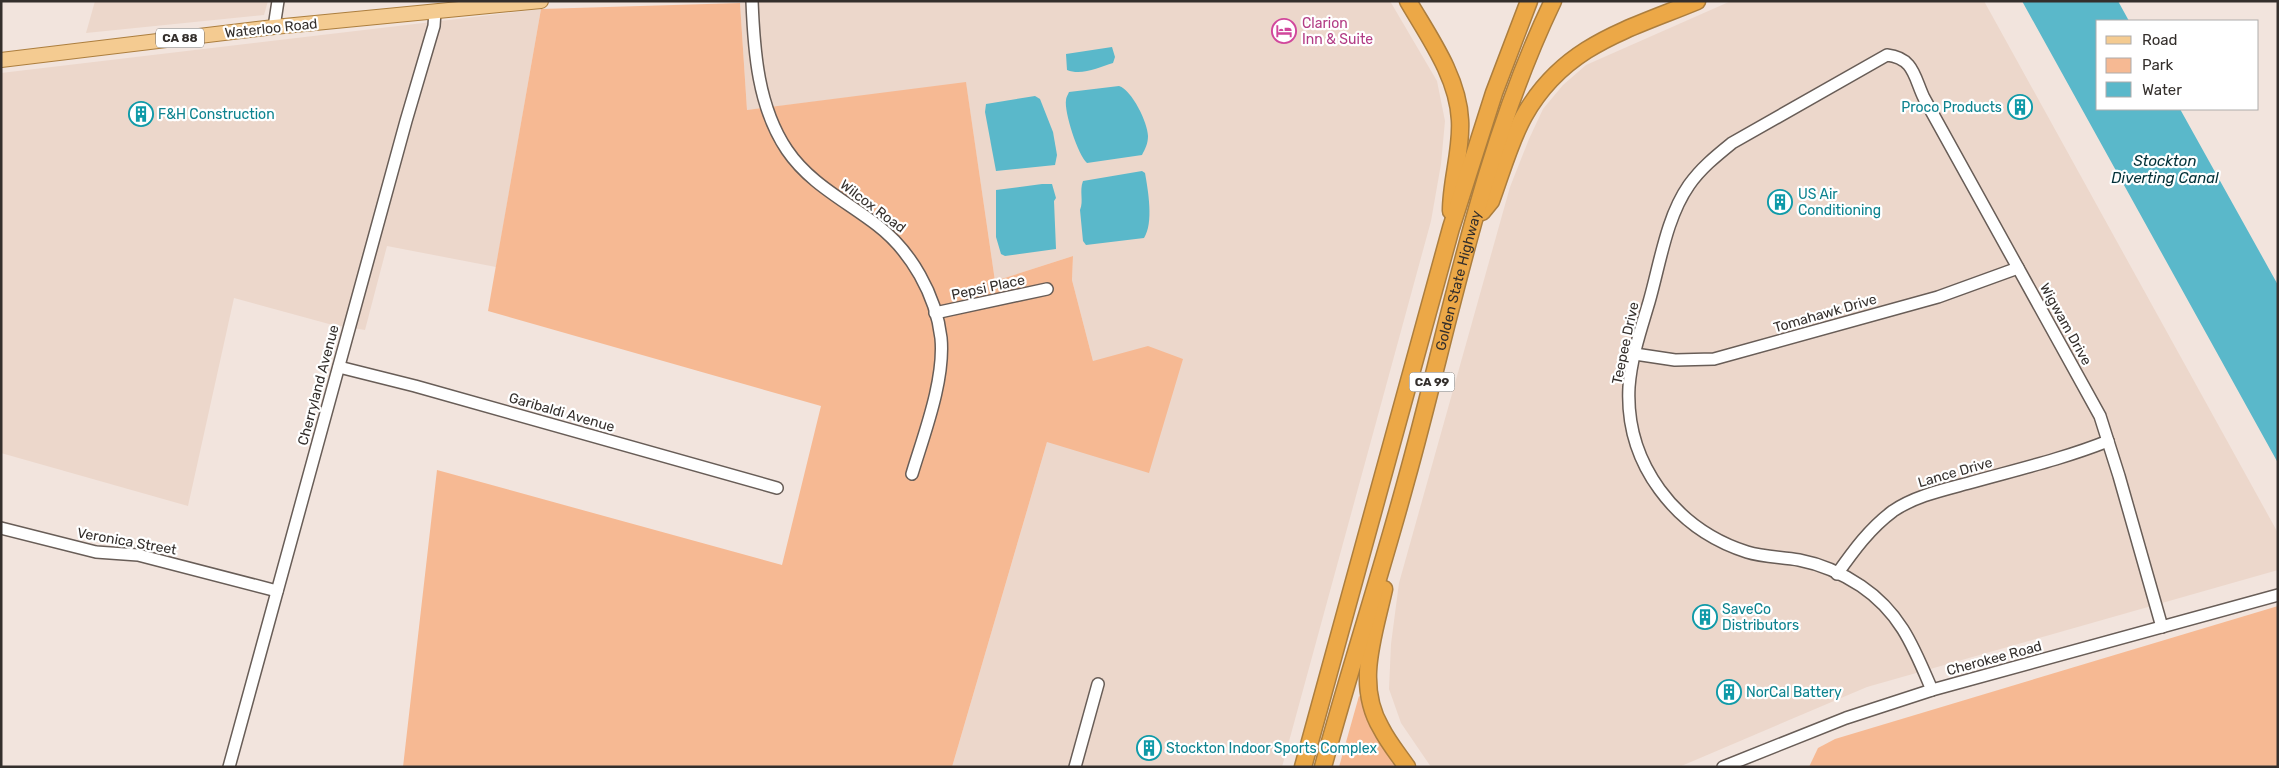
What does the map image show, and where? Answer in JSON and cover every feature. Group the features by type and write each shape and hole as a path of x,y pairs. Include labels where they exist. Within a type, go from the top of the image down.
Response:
{"highway":[{"path":"1408,1 1451,80 1460,119 1459,141 1452,188 1451,228"},
{"name":"Golden State Highway","path":"1303,767 1451,228 1494,93 1529,1"},
{"name":"Golden State Highway","path":"1323,767 1406,482 1472,223 1521,77 1553,1"},
{"path":"1472,223 1491,201 1523,117 1550,78 1587,48 1697,1"},
{"path":"1381,563 1386,578 1366,679 1370,702 1380,728 1407,767"}],"main road":[{"name":"Waterloo Road","path":"1,60 274,27 541,1"}],"street":[{"path":"274,27 278,1"},
{"name":"Wilcox Road","path":"752,1 753,34 762,89 776,132 788,151 811,177 878,225 901,246 925,287 935,313 941,338 936,392 912,474"},
{"name":"Cherryland Avenue","path":"229,767 406,121 434,26 436,11"},
{"name":"Teepee Drive","path":"1898,56 1887,55 1881,57 1862,71 1738,140 1703,168 1689,185 1675,212 1635,354 1629,401 1635,442 1653,482 1669,503 1700,530 1722,543 1748,552 1809,562 1860,585 1891,612 1909,637 1932,690"},
{"name":"Wigwam Drive","path":"1898,56 1910,66 1924,98 2100,416 2162,627"},
{"name":"Tomahawk Drive","path":"1635,354 1675,360 1714,359 1938,298 2018,268"},
{"name":"Pepsi Place","path":"935,313 1047,290"},
{"name":"Garibaldi Avenue","path":"338,367 415,386 777,488"},
{"name":"Lance Drive","path":"1837,574 1862,540 1878,523 1906,504 1948,489 2084,451 2108,441"},
{"name":"Veronica Street","path":"1,528 96,552 138,555 277,591"},
{"name":"Cherokee Road","path":"1723,767 1751,761 1846,718 1932,690 2278,595"},
{"path":"1075,767 1098,684"}],"shaded area":[{"path":"95,1 268,1 264,15 86,33"},
{"path":"756,1 1390,1 1437,81 1445,121 1441,164 1431,221 1282,767 952,767 1047,442 1093,361 1072,280 1073,256 995,281 966,83 747,110 740,3"},
{"path":"1731,1 1984,1 2278,533 2278,570 1867,687 1679,767 1431,767 1401,723 1389,689 1391,644 1399,583 1510,187 1543,109 1563,85 1586,65"},
{"path":"541,9 496,267 387,246 365,330 329,324 234,298 188,506 1,453 1,73"}],"green space":[{"path":"740,3 747,110 966,82 995,281 1073,256 1072,280 1093,361 1148,346 1183,359 1149,473 1047,442 952,767 403,767 437,470 782,565 821,406 488,311 541,9"},
{"path":"2278,606 2278,767 1809,767 1818,748 1835,739"},
{"path":"1359,696 1363,698 1375,732 1396,767 1339,767"}],"water":[{"name":"Stockton Diverting Canal","path":"2022,1 2118,1 2128,20 2096,20 2096,110 2181,110 2278,285 2278,463"},
{"path":"1112,47 1115,57 1113,63 1079,72 1067,70 1066,54"},
{"path":"1119,86 1134,100 1145,123 1148,136 1145,148 1142,155 1087,163 1072,133 1067,114 1066,99 1069,92"},
{"path":"1035,96 1040,99 1053,132 1057,155 1055,165 996,171 985,112 986,104"},
{"path":"1142,171 1145,173 1148,188 1150,215 1144,238 1086,245 1083,241 1080,210 1083,181"},
{"path":"1052,184 1056,198 1054,201 1056,249 1005,256 1001,254 996,237 996,190"}],"place":[{"name":"Clarion Inn & Suite","path":"1284,31"},
{"name":"Proco Products","path":"2020,107"},
{"name":"F&H Construction","path":"141,114"},
{"name":"US Air Conditioning","path":"1780,202"},
{"name":"SaveCo Distributors","path":"1705,617"},
{"name":"NorCal Battery","path":"1729,692"},
{"name":"Stockton Indoor Sports Complex","path":"1149,748"}]}
